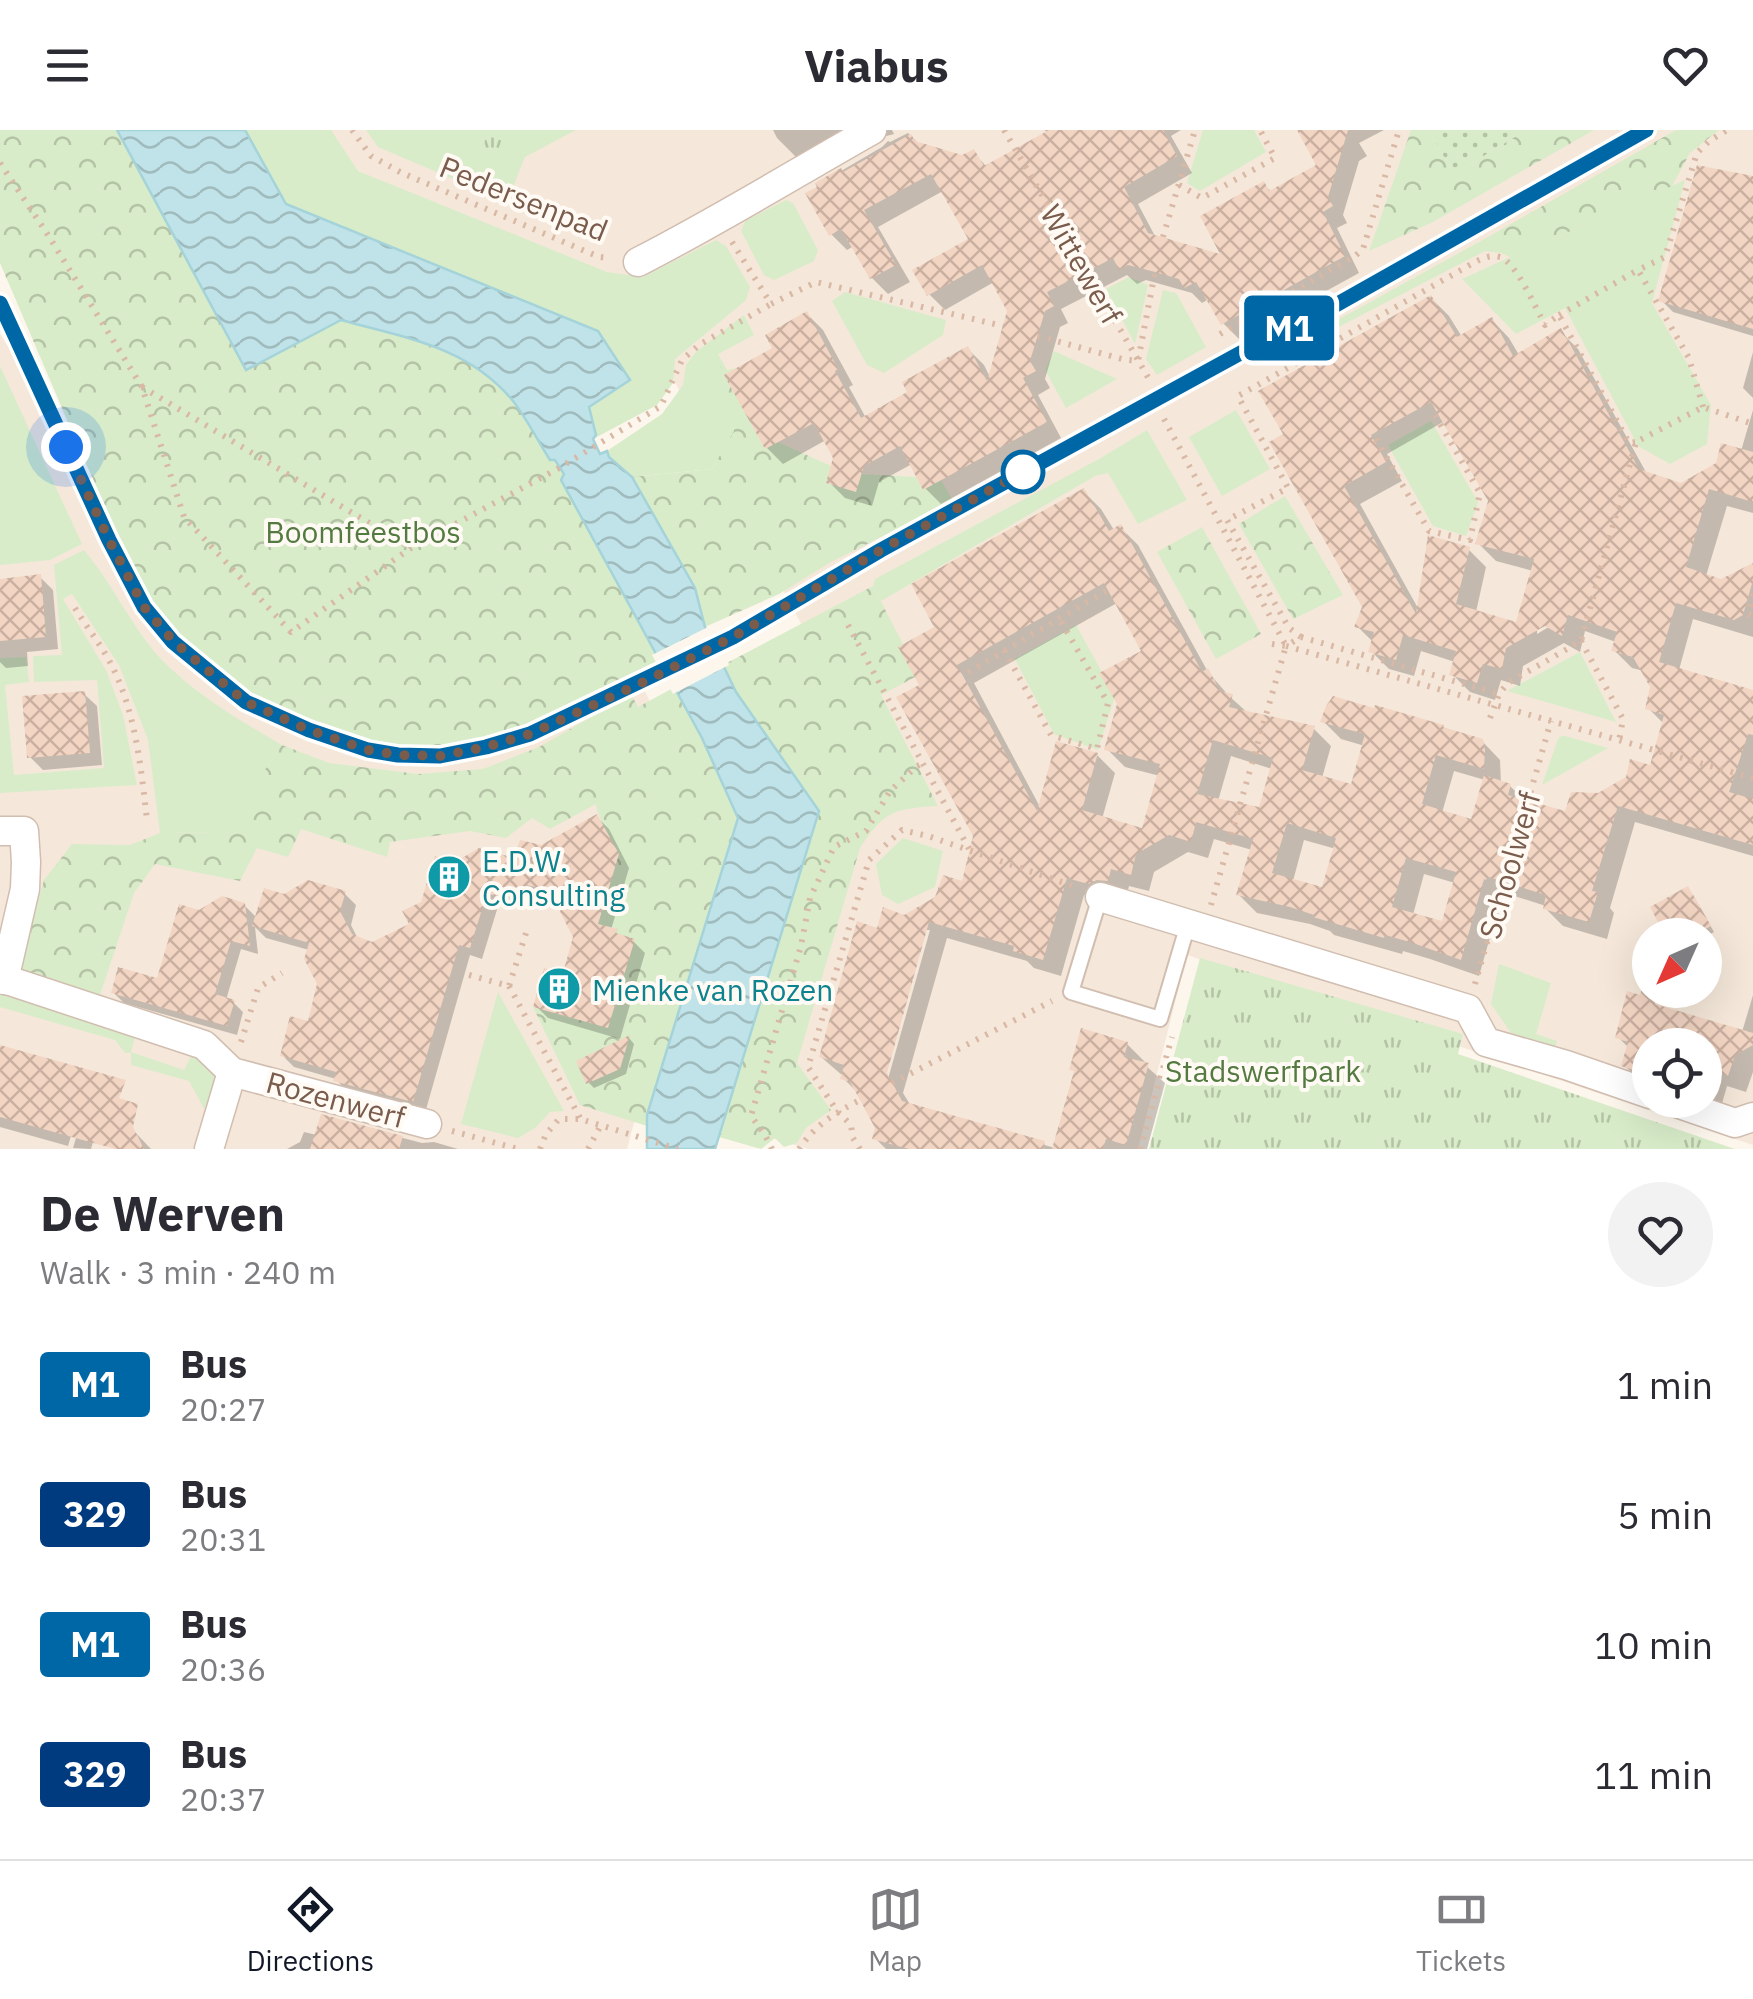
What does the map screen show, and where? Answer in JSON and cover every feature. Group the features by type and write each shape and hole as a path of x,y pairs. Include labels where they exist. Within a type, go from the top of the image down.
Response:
{"street":[{"path":"638,262 872,130"},
{"name":"Rozenwerf","path":"0,831 24,831 24,889 2,979 204,1045 232,1072 427,1124"},
{"path":"1100,897 1468,1009 1486,1042 1632,1088"},
{"name":"Rozenwerf","path":"209,1149 232,1072"},
{"path":"1721,1118 1736,1123 1753,1117"}],"lane":[{"path":"0,303 109,540 144,607 174,642 246,702 309,730 368,750 440,756 530,734 733,637 881,550 1268,338 1334,306 1646,130"},
{"path":"1100,897 1071,992 1160,1019 1196,926"}],"path":[{"name":"Pedersenpad","path":"352,130 370,156 402,173 599,256 638,262"},
{"name":"Wittewerf","path":"1004,130 1160,398"},
{"path":"1164,237 1196,130"},
{"path":"1179,185 1202,198 1276,158 1260,130"},
{"path":"1220,334 1363,249 1399,130"},
{"path":"1498,694 1301,637 1289,628 1227,520 1288,488 1238,396 1487,256 1501,257 1512,267 1546,325 1664,257 1697,153 1727,130"},
{"path":"0,163 142,387 184,517 290,632 411,548 628,428 661,406 682,360 699,345 816,282 1003,326"},
{"path":"718,220 772,304"},
{"path":"1638,270 1689,358 1703,408"},
{"path":"1038,336 1138,360 1154,272"},
{"path":"1559,315 1629,442 1703,408 1753,424"},
{"path":"142,387 411,548"},
{"path":"1160,398 1165,420 1286,646"},
{"path":"1376,439 1429,530 1470,540 1480,493 1431,408"},
{"path":"1490,718 1498,694 1508,683 1580,641 1636,442"},
{"path":"968,672 1108,590"},
{"path":"1753,594 1748,614 1753,616"},
{"path":"75,608 112,667 130,712 147,820"},
{"path":"1004,650 1052,735 1097,749 1108,704 1059,618"},
{"path":"848,625 970,850"},
{"path":"1196,926 1286,646 1301,637"},
{"path":"1580,641 1624,719 1619,740"},
{"path":"1272,644 1753,778"},
{"name":"Schoolwerf","path":"1468,1009 1551,721"},
{"path":"772,1149 751,1116 801,946 810,898 834,847 866,832 890,791 921,765"},
{"path":"860,1149 851,1126 808,1067 869,860 902,830 1100,897"},
{"path":"509,986 526,933"},
{"path":"232,1072 258,988 282,973"},
{"path":"470,974 509,986 580,1119"},
{"path":"892,1083 1071,992"},
{"path":"799,1149 812,1130 860,1100"},
{"path":"540,1149 559,1118 580,1119 678,1149"},
{"name":"Rozenwerf","path":"427,1124 518,1149"},
{"path":"588,1149 601,1126"}],"shaded area":[{"path":"320,130 1753,130 1753,1145 1673,1118 1722,1118 1722,1028 1632,1028 1632,1104 1187,955 1138,1149 808,1149 738,1128 856,729 643,321 334,158"},
{"path":"0,334 174,606 624,649 713,829 627,1149 0,1149"}],"green space":[{"name":"Boomfeestbos","path":"0,130 117,130 246,370 341,320 434,347 494,382 564,475 561,481 661,662 525,727 438,748 389,746 343,733 290,712 205,668 173,642 106,511 0,263"},
{"path":"244,130 331,130 358,171 607,272 643,277 716,240 726,246 750,287 746,300 675,359 673,383 657,405 593,439 596,434 589,407 286,208"},
{"path":"366,130 576,130 525,157 507,202 378,147"},
{"path":"1203,130 1254,130 1266,152 1200,191 1187,183"},
{"path":"1411,130 1429,130 1454,174 1526,130 1594,130 1433,222 1369,251"},
{"path":"1429,130 1526,130 1454,174"},
{"path":"1676,130 1719,130 1690,153 1672,186 1512,257 1488,237"},
{"path":"487,135 516,146 502,182 474,172"},
{"path":"1685,180 1652,303 1711,405 1707,444 1670,464 1638,446 1565,308 1516,334 1462,279 1510,257 1501,253 1485,251 1306,344 1303,339 1488,237 1512,257"},
{"path":"786,200 793,203 818,250 814,261 774,280 764,275 741,231 745,221"},
{"path":"1129,277 1148,285 1135,344 1106,289"},
{"path":"1163,290 1176,293 1206,347 1157,375 1146,359"},
{"path":"845,292 946,320 943,335 884,373 867,365 832,301"},
{"path":"744,315 754,335 718,354 734,431 712,469 632,477 607,451 662,414 683,385 686,365 696,352"},
{"path":"1054,351 1117,379 1066,408 1045,370"},
{"path":"718,354 727,370 737,368 724,375 738,399 764,417 751,424 765,449 778,442 831,466 861,474 916,477 923,490 941,480 953,501 831,562 779,594 705,627 632,477 712,469 734,431"},
{"path":"0,366 82,544 50,560 0,565"},
{"path":"1236,410 1270,469 1222,496 1189,437"},
{"path":"1431,421 1478,502 1466,536 1433,526 1388,445"},
{"path":"1147,430 1187,500 1138,524 1108,473 1095,476 881,601 873,586 875,579"},
{"path":"1285,496 1343,595 1293,619 1239,524"},
{"path":"1202,527 1261,634 1216,659 1157,552"},
{"path":"84,550 141,634 174,672 282,745 223,832 160,833 148,740 119,665 72,594 63,599 106,670 123,715 137,785 0,793 0,658 26,657 29,682 5,685 14,775 104,768 97,680 34,682 33,656 62,655 54,565"},
{"path":"873,586 919,675 881,695 938,806 892,814 860,848 797,1063 831,1110 806,1128 797,1143 784,1147 775,1138 761,1149 719,1137 819,811 736,692 723,665"},
{"path":"1076,625 1115,696 1098,750 1054,734 1015,659"},
{"path":"1580,652 1616,722 1507,691"},
{"path":"675,687 738,818 647,1115 647,1126 580,1105 533,1007 572,1018 594,1005 614,1009 625,972 611,948 617,929 598,924 608,858 606,835 596,804 550,829 532,818 506,838 470,831 390,842 387,857 301,829 288,857 257,848 240,881 155,864 134,893 99,998 18,974 44,880 72,844 130,845 160,833 222,832 282,745 329,763 418,774 483,769 539,747 631,694 638,707"},
{"path":"1561,736 1608,748 1542,785 1558,739"},
{"path":"903,838 943,851 935,887 898,904 882,895 876,864"},
{"name":"Stadswerfpark","path":"1200,958 1463,1034 1458,1054 1632,1114 1632,1118 1645,1118 1735,1149 1149,1149"},
{"path":"1499,964 1551,983 1536,1034 1557,1041 1555,1048 1511,1033 1491,1004"},
{"path":"0,992 136,1033 131,1052 184,1070 193,1053 216,1074 207,1114 189,1081 131,1065 131,1053 125,1053 115,1040 0,1007"},
{"path":"498,992 564,1111 550,1112 518,1138 461,1124"}],"water":[{"path":"117,130 245,130 286,204 598,331 630,380 589,407 596,435 593,439 600,454 607,451 632,477 695,588 705,627 736,692 819,811 715,1149 647,1149 647,1115 738,818 702,738 561,480 564,474 495,382 456,356 412,339 341,320 246,370"}],"pier":[{"path":"710,626 729,665 673,694 652,655"}],"building":[{"path":"1049,130 1163,130 1177,156 1124,187 1148,233 1220,254 1200,216 1264,181 1269,191 1316,165 1297,130 1348,130 1328,197 1333,206 1323,212 1345,256 1221,325 1196,282 1184,288 1179,279 1155,272 1128,265 1119,270 1113,258 1047,292 1054,306 1045,311 1030,361 1036,371 1023,378 1047,422 923,490 900,446 864,466 856,492 826,483 833,458 814,423 765,449 724,375 772,348 765,335 807,311 861,418 907,392 902,382 968,346 987,381 1007,311 982,265 927,296 912,270 968,239 931,174 864,210 896,265 870,279 841,229 829,236 805,193 841,168 843,172 911,134 915,141 962,155 974,149 984,166"},
{"path":"1697,165 1753,176 1753,329 1658,301"},
{"path":"1431,295 1457,337 1492,317 1513,356 1561,328 1639,469 1681,483 1716,463 1721,443 1753,452 1753,502 1709,489 1686,567 1721,579 1753,563 1753,580 1743,615 1734,620 1676,603 1659,662 1753,690 1753,735 1748,734 1729,792 1753,799 1753,845 1618,806 1592,891 1598,892 1589,922 1543,909 1546,895 1488,877 1484,879 1461,960 1290,907 1236,895 1253,839 1196,822 1191,842 1169,835 1136,854 1131,875 1111,869 1108,881 1088,884 1067,878 1043,960 1013,951 1014,946 929,922 887,1073 902,1101 1045,1141 1044,1149 909,1149 872,1139 875,1128 850,1082 840,1079 844,1065 819,1057 857,921 877,928 883,907 904,915 935,897 943,875 962,881 973,836 896,697 919,685 898,647 934,627 911,584 1084,488 1109,531 1121,524 1202,672 1208,668 1220,691 1233,694 1229,707 1315,726 1302,770 1351,784 1365,734 1320,722 1333,696 1483,739 1484,769 1436,755 1422,804 1471,819 1484,775 1511,784 1508,795 1565,811 1571,792 1598,793 1626,777 1630,759 1650,765 1664,715 1645,709 1650,687 1633,657 1611,651 1617,632 1568,615 1562,636 1545,626 1506,648 1502,669 1483,664 1477,683 1449,675 1456,651 1403,635 1396,660 1368,652 1374,632 1354,627 1362,607 1269,442 1283,434 1258,391","holes":["1431,402 1488,501 1475,544 1534,559 1516,622 1456,604 1470,547 1428,535 1416,614 1344,486 1386,462 1371,435","1104,583 1141,651 1099,673 1117,704 1104,750 1160,764 1142,828 1082,810 1098,753 1056,741 1037,811 957,665","1213,740 1273,758 1259,807 1197,794","1287,823 1336,838 1322,887 1272,873","1406,858 1456,872 1442,921 1392,907"]},
{"path":"41,574 46,637 0,641 0,579"},
{"path":"85,691 90,753 27,758 22,696"},
{"path":"597,814 619,854 598,924 635,939 608,1028 533,1007 544,968 563,973 573,937 560,912 565,894 527,885 502,898 487,893 470,948 459,945 413,1102 333,1081 336,1072 280,1056 290,1016 308,1021 317,984 304,959 309,943 252,926 264,888 284,894 308,880 346,891 340,911 352,934 372,942 409,924 402,911 421,902 435,856 455,862 479,848 514,858 520,840 541,845"},
{"path":"1688,886 1706,918 1656,918 1650,907"},
{"path":"222,896 245,903 250,946 231,941 215,994 235,1000 227,1026 111,993 118,967 157,978 179,904 199,910"},
{"path":"1627,991 1632,993 1632,1008 1669,1008 1753,1033 1753,1045 1735,1055 1728,1076 1722,1074 1722,1028 1632,1028 1632,1069 1621,1066 1628,1042 1615,1038"},
{"path":"1081,1028 1128,1042 1124,1057 1149,1063 1126,1145 1106,1139 1103,1149 1052,1149 1074,1071 1069,1070"},
{"path":"630,1035 620,1069 586,1084 576,1061"},
{"path":"0,1045 126,1080 119,1098 138,1104 133,1127 144,1149 115,1149 0,1117"},
{"path":"321,1114 403,1136 399,1149 310,1149"}],"bus line":[{"name":"M1","path":"0,303 109,540 144,607 173,642 246,702 309,730 368,750 440,756 530,734 733,637 881,550 1268,338 1334,306 1646,130"}],"place":[{"name":"E.D.W. Consulting","path":"449,877"},
{"name":"Mienke van Rozen","path":"559,989"}],"route":[{"path":"66,447 144,607 174,642 246,702 309,730 368,750 398,755 440,756 530,734 733,637 1023,472"}]}
